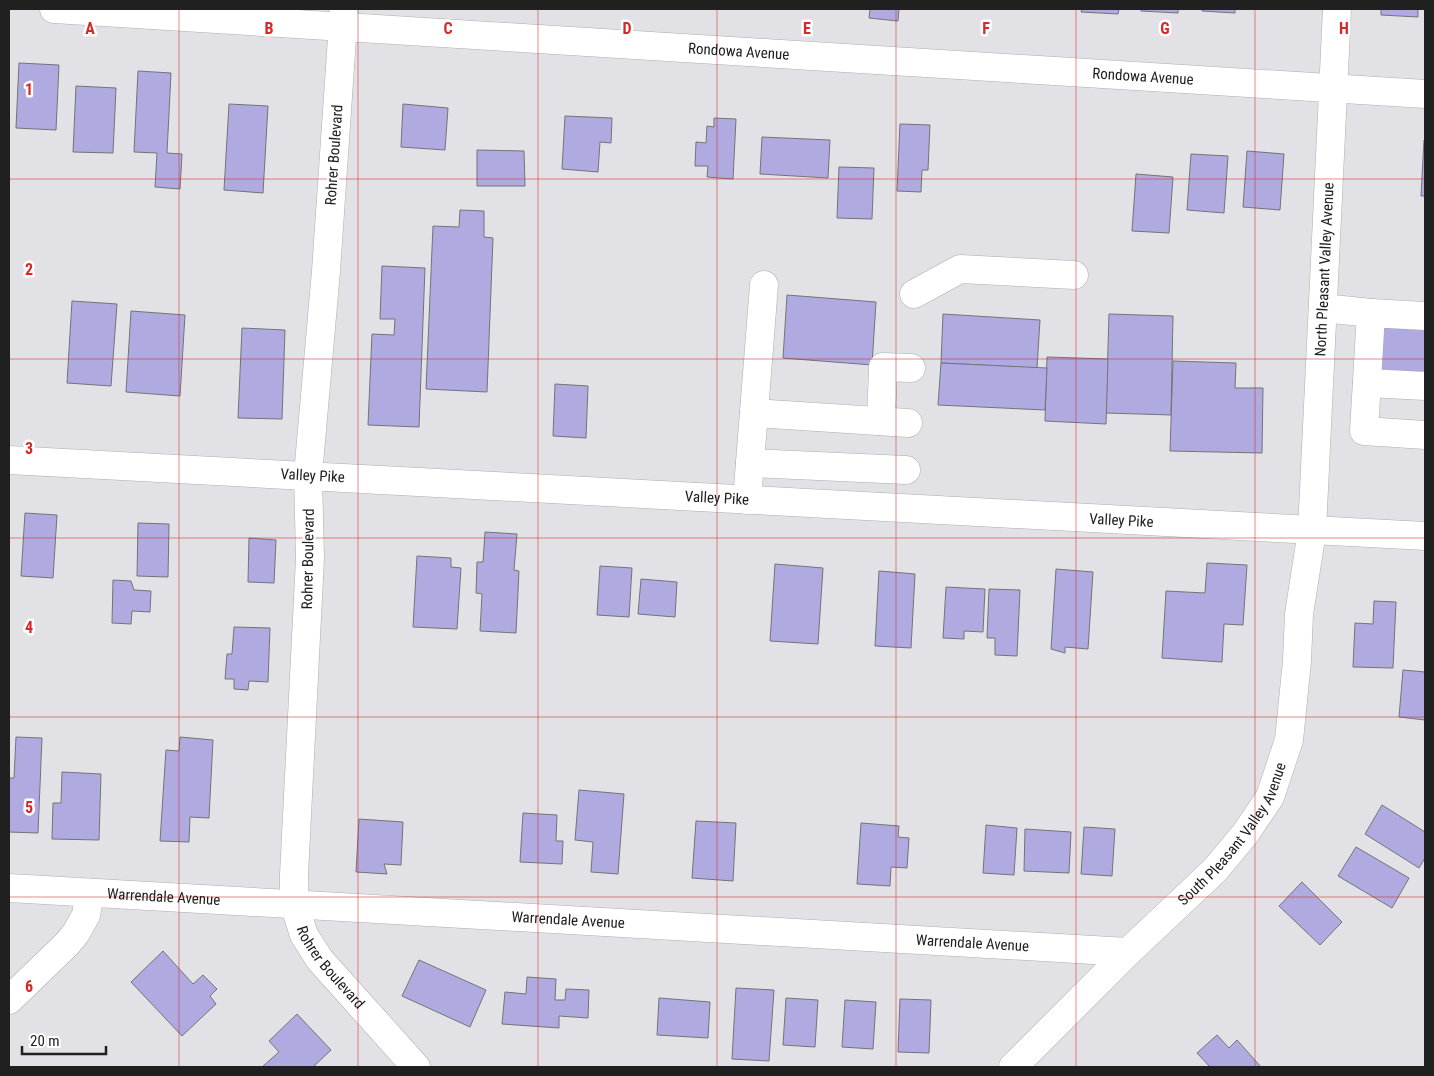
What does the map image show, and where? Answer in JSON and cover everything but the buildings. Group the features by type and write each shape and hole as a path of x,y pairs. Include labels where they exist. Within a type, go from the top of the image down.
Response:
{"street":[{"name":"Rondowa Avenue","path":"54,9 343,18 1425,94"},
{"name":"North Pleasant Valley Avenue","path":"1312,530 1337,9"},
{"name":"Rohrer Boulevard","path":"343,18 326,271 308,475 310,558 294,904 304,934 320,960 416,1067"},
{"path":"914,294 960,269 1074,276"},
{"path":"747,500 764,286"},
{"path":"1322,308 1425,316"},
{"path":"1371,313 1364,431 1425,435"},
{"path":"881,421 883,367 911,368"},
{"path":"1367,383 1425,386"},
{"path":"754,413 908,423"},
{"name":"Valley Pike","path":"9,460 1425,536"},
{"path":"750,463 906,470"},
{"name":"South Pleasant Valley Avenue","path":"1013,1067 1128,952 1215,870 1245,834 1270,797 1289,740 1297,661 1299,614 1312,530"},
{"name":"Warrendale Avenue","path":"9,888 1128,952"},
{"path":"9,1000 76,933 86,916 90,893"}]}
